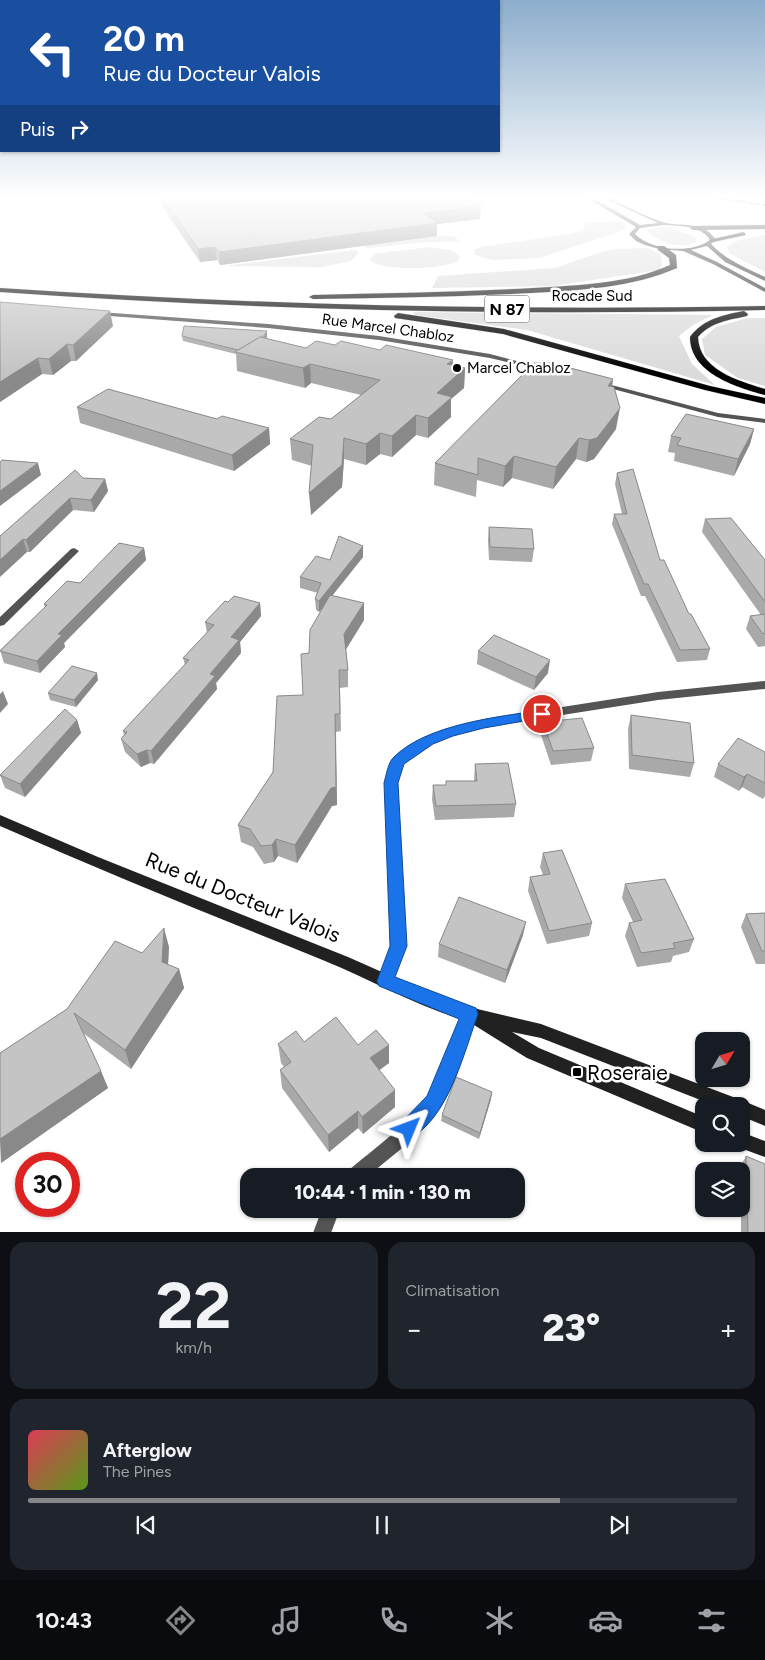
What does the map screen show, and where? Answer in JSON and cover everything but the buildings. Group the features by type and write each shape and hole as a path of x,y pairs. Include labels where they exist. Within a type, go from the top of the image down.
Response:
{"highway":[{"path":"297,297 525,291 637,279 659,275 674,266 670,255"},
{"name":"Rocade Sud","path":"0,282 297,297 523,302 765,300"},
{"name":"Rocade Sud","path":"0,290 260,304 506,309 761,310"},
{"path":"260,304 378,313 482,327 570,349 708,388 765,401"},
{"path":"761,310 711,323 697,333 693,342 698,358 711,369 739,383 765,392"}],"main road":[{"path":"696,255 765,290"},
{"path":"724,255 731,262 765,279"},
{"name":"Rue du Docteur Valois","path":"0,820 434,1002 470,1014 541,1031 713,1097"},
{"name":"Rue du Docteur Valois","path":"470,1014 533,1053 695,1121"},
{"path":"750,1112 765,1118"},
{"path":"750,1143 765,1148"}],"street":[{"name":"Rue Marcel Chabloz","path":"88,314 348,332 457,349 554,371"},
{"path":"590,381 718,415 765,421"},
{"path":"0,623 74,551"},
{"path":"385,981 399,946 391,783 398,762 413,749 450,732 484,723 658,696 765,685"},
{"path":"364,1168 422,1117 434,1102 444,1084 470,1014"},
{"path":"322,1232 327,1218"}],"shaded area":[{"path":"309,255 356,255 351,261 322,267 223,266"},
{"path":"373,255 460,256 458,261 451,264 413,268 387,266 370,260"},
{"path":"477,255 547,255 539,258 492,260"},
{"path":"591,255 661,255 662,265 659,270 553,286 432,288 438,276 555,268"},
{"path":"734,255 765,255 765,272"},
{"path":"414,312 713,315 693,325 679,336 692,364 715,385 527,330 415,315"},
{"path":"747,318 765,318 765,386 738,378 705,355 702,339 716,327"}],"place":[{"name":"Marcel Chabloz","path":"457,368"},
{"name":"Roseraie","path":"577,1072"}],"route":[{"path":"409,1129 434,1102 444,1084 470,1014 434,1002 385,981 399,946 391,783 398,762 413,749 429,740 484,723 542,714"}]}
